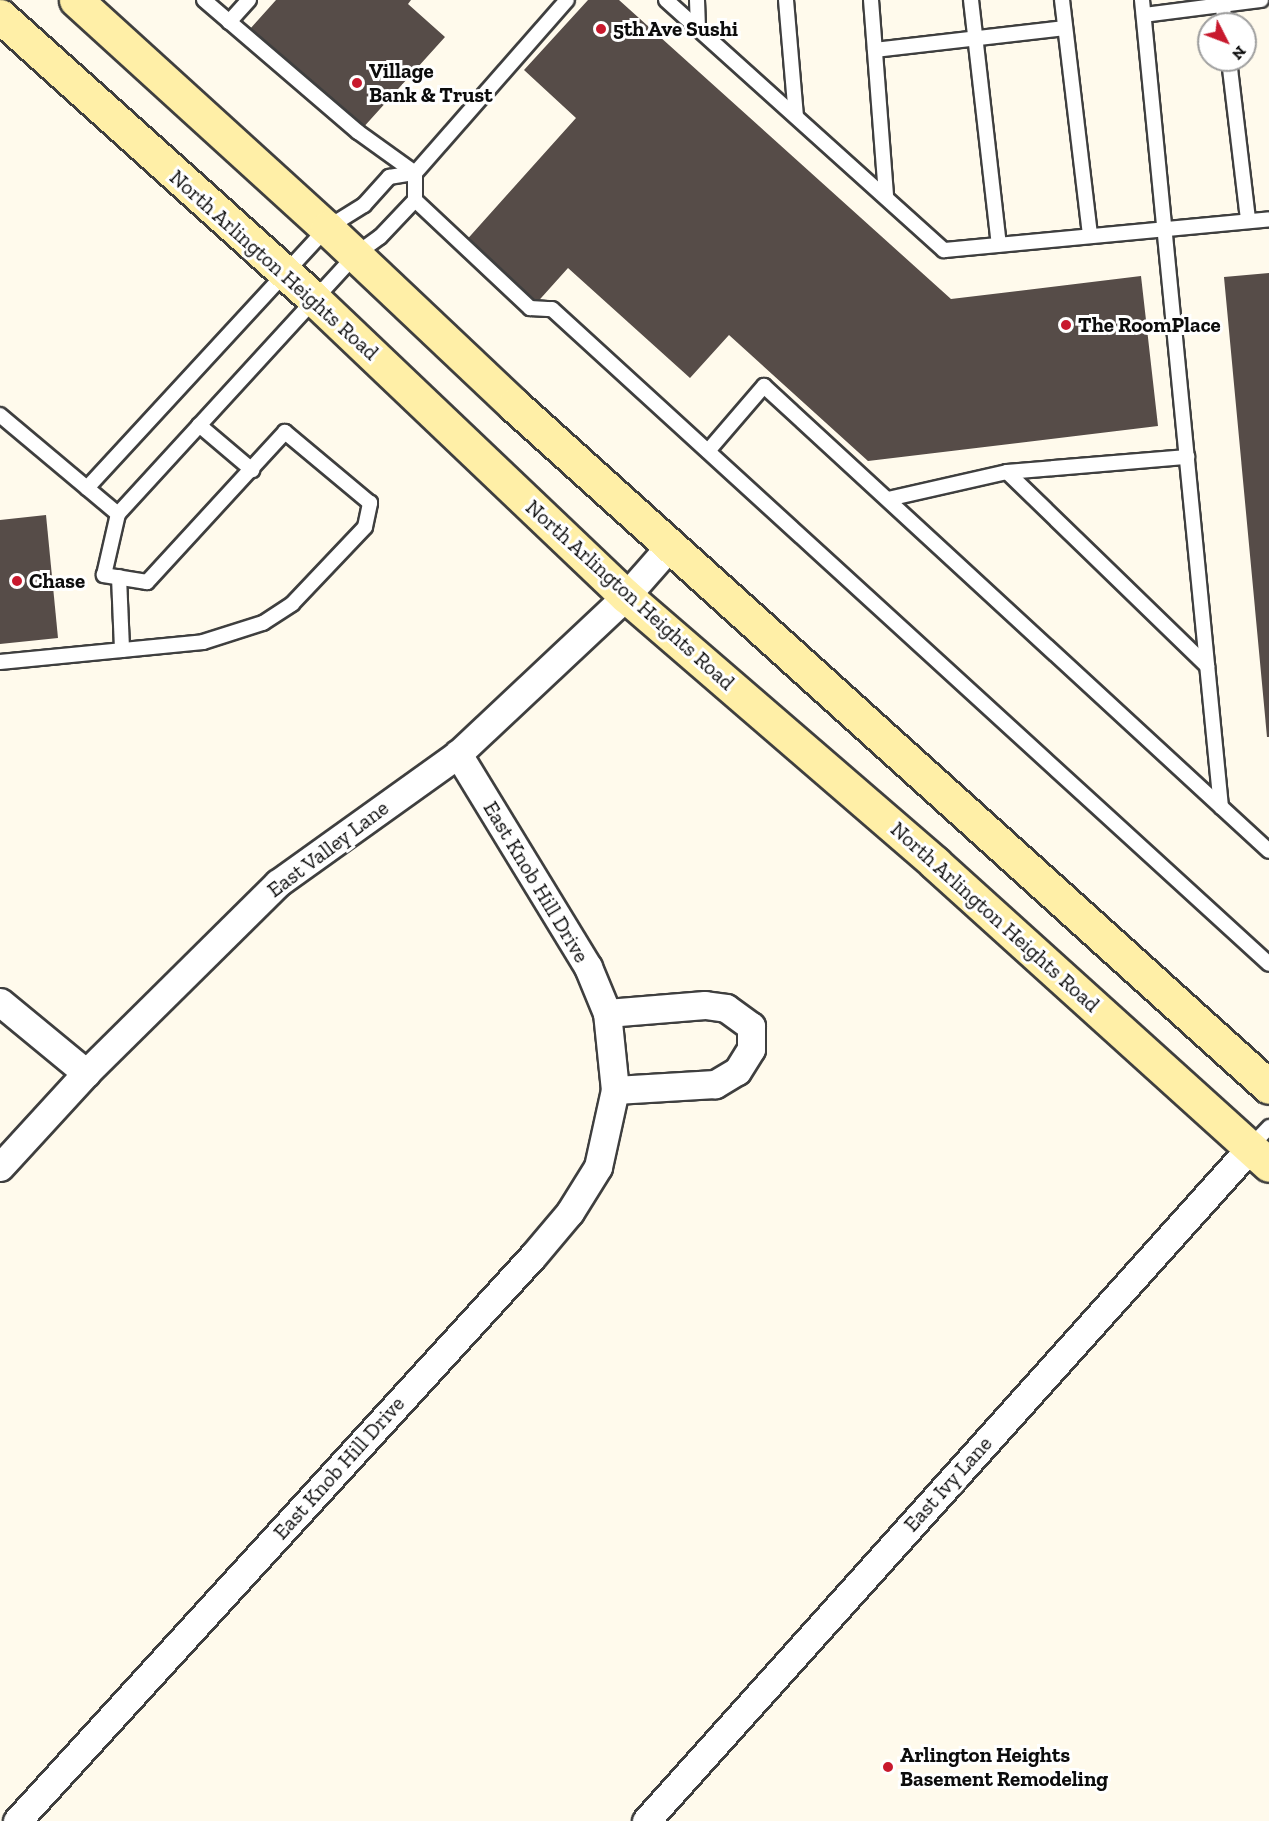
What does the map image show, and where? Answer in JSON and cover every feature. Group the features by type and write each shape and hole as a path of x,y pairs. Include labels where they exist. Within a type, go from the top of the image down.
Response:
{"main road":[{"path":"76,0 327,228 670,546 1269,1086"},
{"name":"North Arlington Heights Road","path":"0,16 315,300 626,596 1263,1146"}],"street":[{"name":"East Valley Lane","path":"0,1167 86,1074 278,883 458,754 626,596 670,546"},
{"name":"East Knob Hill Drive","path":"17,1821 570,1212 598,1167 615,1090 607,1013 588,967 458,754"},
{"path":"0,1002 86,1074"},
{"path":"607,1013 705,1005 726,1008 751,1026 751,1049 737,1071 715,1084 615,1090"},
{"name":"East Ivy Lane","path":"646,1821 1263,1146"}],"lane":[{"path":"204,0 358,132 415,173"},
{"path":"230,22 249,0"},
{"path":"87,488 327,228 364,205 389,177 415,173 567,0"},
{"path":"666,0 944,250 1269,219"},
{"path":"696,0 698,29"},
{"path":"786,0 796,116"},
{"path":"871,0 886,197"},
{"path":"971,0 999,244"},
{"path":"1062,0 1090,235"},
{"path":"1142,0 1221,807"},
{"path":"1144,15 1222,2 1261,0"},
{"path":"875,50 1065,28"},
{"path":"1230,72 1248,220"},
{"path":"0,662 202,642 263,623 292,604 365,527 370,503 285,432 147,582 104,575 118,514 355,255 381,237 415,200 415,173"},
{"path":"415,200 530,308 552,309 1269,964"},
{"path":"708,451 764,386 1269,851"},
{"path":"0,415 118,514"},
{"path":"199,425 252,470"},
{"path":"888,500 1007,472 1187,458"},
{"path":"1007,472 1207,666"},
{"path":"119,578 122,650"}],"building":[{"name":"Village Bank & Trust","path":"276,0 411,0 408,4 445,37 361,130 250,29"},
{"path":"588,0 619,0 951,299 1141,276 1158,426 868,461 729,335 690,378 568,268 533,307 463,244 576,118 524,70"},
{"path":"1269,273 1269,737 1267,737 1224,277"},
{"path":"46,515 58,638 0,644 0,520"}],"place":[{"name":"5th Ave Sushi","path":"601,29"},
{"name":"Village Bank & Trust","path":"357,83"},
{"name":"The RoomPlace","path":"1066,325"},
{"name":"Chase","path":"17,581"},
{"name":"Arlington Heights Basement Remodeling","path":"888,1767"}]}
